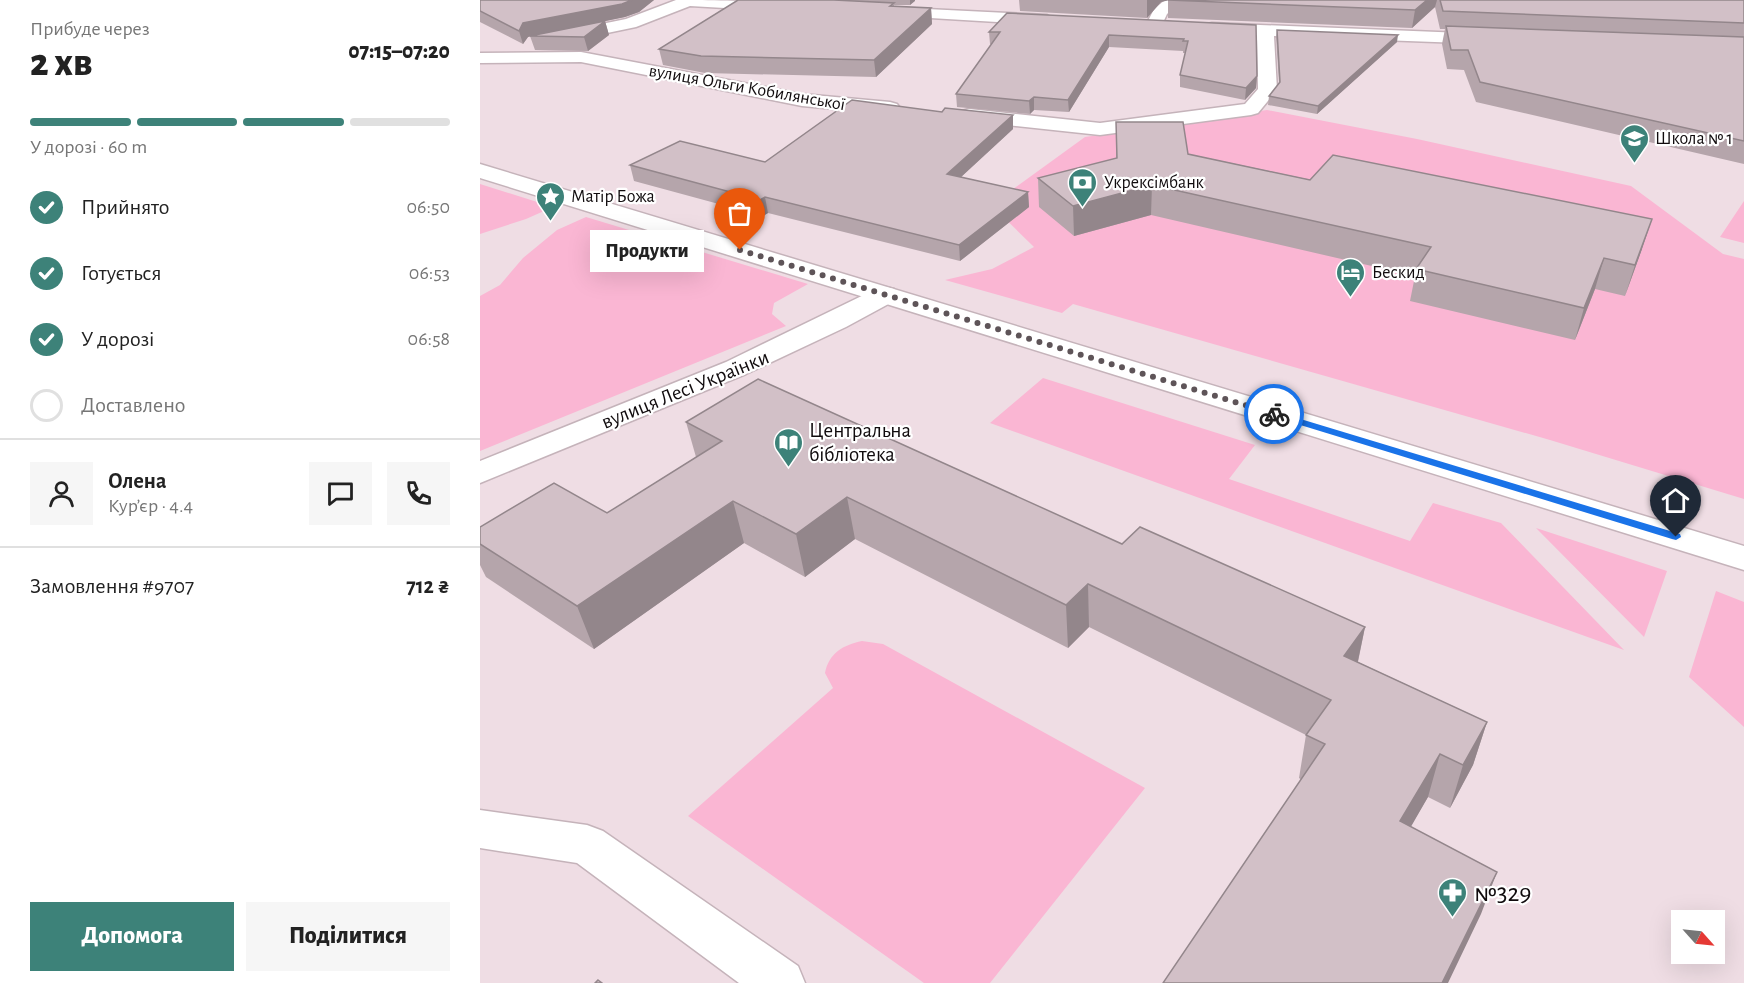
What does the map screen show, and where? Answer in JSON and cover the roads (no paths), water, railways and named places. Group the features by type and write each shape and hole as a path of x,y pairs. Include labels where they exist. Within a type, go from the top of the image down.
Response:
{"street":[{"path":"1175,0 1148,25 1176,26"},
{"path":"480,53 630,23 690,1 795,7"},
{"path":"866,10 1062,21"},
{"path":"1198,27 1502,39"},
{"path":"951,114 1100,129 1251,109 1268,90 1265,30"},
{"name":"вулиця Ольги Кобилянської","path":"480,58 581,57 802,100 905,109"},
{"path":"480,171 1744,558"},
{"name":"вулиця Лесі Українки","path":"480,473 767,356 885,295"},
{"path":"480,829 588,844 780,983"}],"place":[{"name":"Школа № 1","path":"1634,164"},
{"name":"Укрексімбанк","path":"1083,208"},
{"name":"Матір Божа","path":"550,222"},
{"name":"Продукти","path":"740,250"},
{"name":"Бескид","path":"1351,298"},
{"name":"Центральна бібліотека","path":"788,468"},
{"name":"№329","path":"1453,918"}]}
